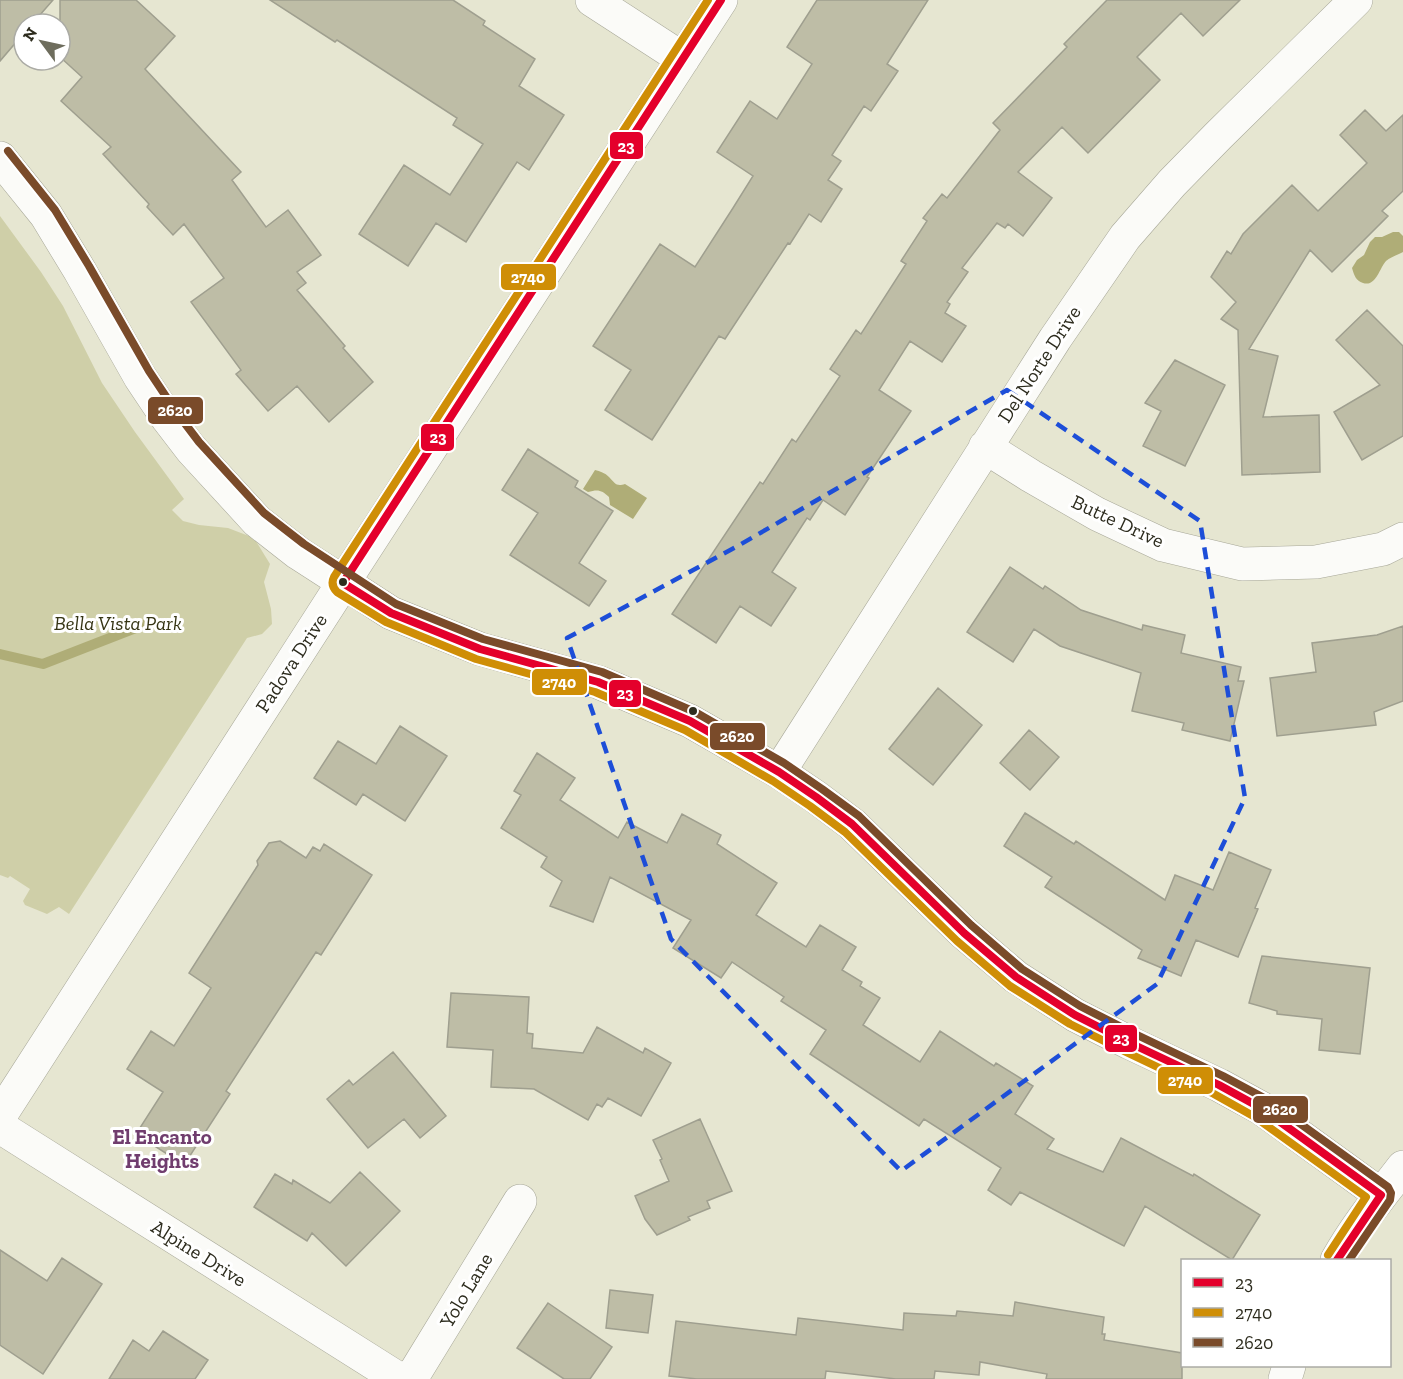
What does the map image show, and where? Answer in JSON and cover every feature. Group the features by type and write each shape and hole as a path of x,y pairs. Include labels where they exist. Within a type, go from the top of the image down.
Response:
{"street":[{"path":"592,0 683,59"},
{"name":"Padova Drive","path":"0,1116 721,0"},
{"name":"Del Norte Drive","path":"778,772 1054,339 1125,237 1218,136 1356,0"},
{"path":"0,158 46,215 140,377 168,419 191,449 257,521 298,553 391,613 470,645 598,682 690,721 778,772 852,824 964,933 1016,977 1075,1015 1261,1108 1381,1195"},
{"name":"Butte Drive","path":"985,447 1097,514 1162,545 1242,564 1316,562 1383,549 1403,539"},
{"name":"Alpine Drive","path":"0,1127 399,1379"},
{"path":"1338,1259 1403,1167"},
{"name":"Yolo Lane","path":"411,1379 520,1201"}],"highlighted area":[{"path":"1007,390 1200,521 1245,798 1157,984 901,1171 671,939 567,638 736,547"}],"green space":[{"name":"Bella Vista Park","path":"0,216 63,306 102,383 184,499 172,510 183,521 228,528 254,538 270,564 264,582 271,609 272,624 262,634 247,638 69,914 59,907 47,914 25,905 23,901 30,889 10,876 8,878 0,875"}],"shaded area":[{"path":"1399,232 1403,236 1403,252 1386,261 1371,282 1367,284 1359,281 1352,268 1357,260 1364,255 1375,237 1382,237"},
{"path":"595,470 606,474 616,484 625,484 647,498 633,519 610,505 609,497 604,493 597,490 588,492 583,489"}],"building":[{"path":"0,0 53,0 42,12 12,12 12,47 0,61"},
{"path":"60,0 136,0 175,36 145,69 241,172 232,180 266,227 288,210 321,255 297,272 306,283 297,290 373,382 329,422 297,386 268,411 236,374 241,370 191,302 224,278 184,224 173,235 147,207 149,204 103,154 111,147 61,101 82,77 72,68 72,12 60,12"},
{"path":"270,0 453,0 485,21 483,25 535,59 519,86 564,115 529,170 517,162 466,242 436,223 408,266 359,234 404,165 450,195 483,144 453,125 457,118 337,40 335,42"},
{"path":"817,0 928,0 887,64 898,71 871,111 864,106 832,155 841,161 828,180 842,189 821,222 809,214 725,339 719,336 652,440 605,410 631,370 593,346 660,244 695,267 753,176 717,152 750,101 777,119 812,64 787,47"},
{"path":"1107,0 1240,0 1203,36 1181,13 1137,57 1160,80 1088,153 1062,127 1018,172 1052,198 1023,236 1008,224 1005,228 997,223 962,268 968,272 947,302 950,304 945,313 966,326 942,362 910,341 879,390 911,411 845,515 823,500 810,520 807,518 772,572 796,588 771,626 740,606 716,643 672,614 760,482 763,484 792,439 796,442 840,376 830,369 856,330 861,334 906,264 901,261 927,221 923,218 942,194 947,198 1000,130 993,123 1067,47 1064,44"},
{"path":"1365,110 1386,131 1403,115 1403,191 1382,211 1388,216 1332,272 1310,250 1249,349 1278,356 1263,417 1319,415 1320,472 1242,475 1238,330 1221,319 1236,302 1211,277 1227,251 1231,254 1243,234 1292,185 1318,211 1367,163 1340,135"},
{"path":"1367,310 1403,346 1403,436 1362,460 1334,412 1380,385 1336,340"},
{"path":"1175,360 1225,385 1185,466 1143,446 1161,411 1145,403"},
{"path":"528,449 578,481 575,487 613,511 579,563 606,581 589,606 510,555 538,513 502,490"},
{"path":"1010,567 1043,589 1045,586 1081,610 1142,630 1143,625 1185,635 1181,653 1241,667 1238,681 1244,681 1230,741 1182,730 1184,723 1132,711 1141,673 1060,646 1034,629 1013,662 967,632"},
{"path":"1403,626 1403,701 1374,712 1376,725 1277,736 1270,678 1316,672 1312,643 1377,635"},
{"path":"938,688 982,725 933,785 889,749"},
{"path":"400,726 447,756 405,821 363,794 356,805 314,778 338,741 376,764"},
{"path":"1029,730 1059,757 1030,790 1000,763"},
{"path":"537,753 575,778 560,800 618,838 627,822 667,843 682,814 721,835 717,844 777,883 756,915 806,947 820,925 856,947 842,970 862,982 860,986 880,998 863,1025 920,1062 940,1031 994,1066 996,1063 1033,1086 1015,1114 1054,1139 1047,1149 1103,1172 1121,1138 1193,1176 1194,1174 1260,1215 1233,1259 1230,1259 1145,1206 1124,1246 1020,1192 1011,1205 988,1190 1001,1168 924,1119 919,1126 810,1054 826,1030 781,1001 784,997 732,962 721,978 673,948 691,920 610,877 593,922 550,906 562,881 541,867 547,857 501,828 521,795 514,791"},
{"path":"1025,813 1074,844 1076,841 1165,900 1175,875 1213,890 1229,852 1271,870 1238,957 1196,940 1181,976 1138,958 1142,950 1045,887 1052,877 1004,846"},
{"path":"280,841 306,858 313,847 320,851 324,844 372,875 321,955 316,952 226,1091 230,1094 184,1165 136,1134 163,1092 127,1069 151,1031 174,1046 211,988 189,973 258,865 257,861 269,843"},
{"path":"1262,956 1370,968 1360,1054 1319,1050 1322,1019 1277,1014 1277,1011 1249,1003"},
{"path":"451,993 529,997 527,1033 533,1034 532,1048 583,1053 597,1027 643,1053 645,1048 671,1063 641,1116 608,1098 602,1107 597,1104 588,1120 534,1089 491,1087 493,1050 447,1047"},
{"path":"393,1052 446,1116 420,1138 404,1119 368,1148 327,1099 349,1080 353,1085"},
{"path":"700,1119 732,1191 707,1201 710,1208 688,1217 690,1220 657,1235 645,1219 635,1196 669,1181 653,1140"},
{"path":"360,1172 400,1211 346,1266 312,1233 307,1241 254,1207 275,1174 292,1184 293,1180 330,1203"},
{"path":"0,1250 47,1281 62,1258 102,1284 43,1374 0,1345"},
{"path":"610,1290 653,1295 648,1333 606,1328"},
{"path":"1015,1302 1104,1317 1102,1334 1105,1334 1104,1340 1181,1353 1182,1379 1046,1379 1047,1374 980,1362 979,1375 935,1371 934,1379 896,1379 826,1371 825,1379 697,1379 669,1376 676,1321 796,1335 798,1318 903,1330 904,1313 956,1316 957,1311 1013,1316"},
{"path":"548,1303 612,1347 590,1379 564,1379 517,1348"},
{"path":"163,1331 208,1360 195,1379 109,1379 133,1340 149,1351"}],"waterway":[{"path":"0,654 43,664 151,622"}],"transit line":[{"name":"2740","path":"708,0 334,577 334,587 337,592 386,622 476,659 595,692 685,730 773,781 845,832 957,941 1010,986 1070,1024 1214,1094 1255,1117 1366,1197 1328,1255"},
{"name":"23","path":"343,583 721,0"},
{"name":"2620","path":"8,151 55,210 149,371 177,413 199,442 264,513 304,544 396,604 483,639 602,672 695,712 784,763 822,789 859,816 971,925 1022,969 1080,1006 1266,1099 1388,1187 1391,1193 1390,1200 1350,1259"},
{"name":"23","path":"343,583 391,613 480,649 598,682 690,721 779,772 852,824 964,933 1016,977 1075,1015 1261,1108 1381,1195"},
{"name":"23","path":"1338,1259 1381,1195"}],"district":[{"name":"El Encanto Heights","path":"162,1148"}]}
